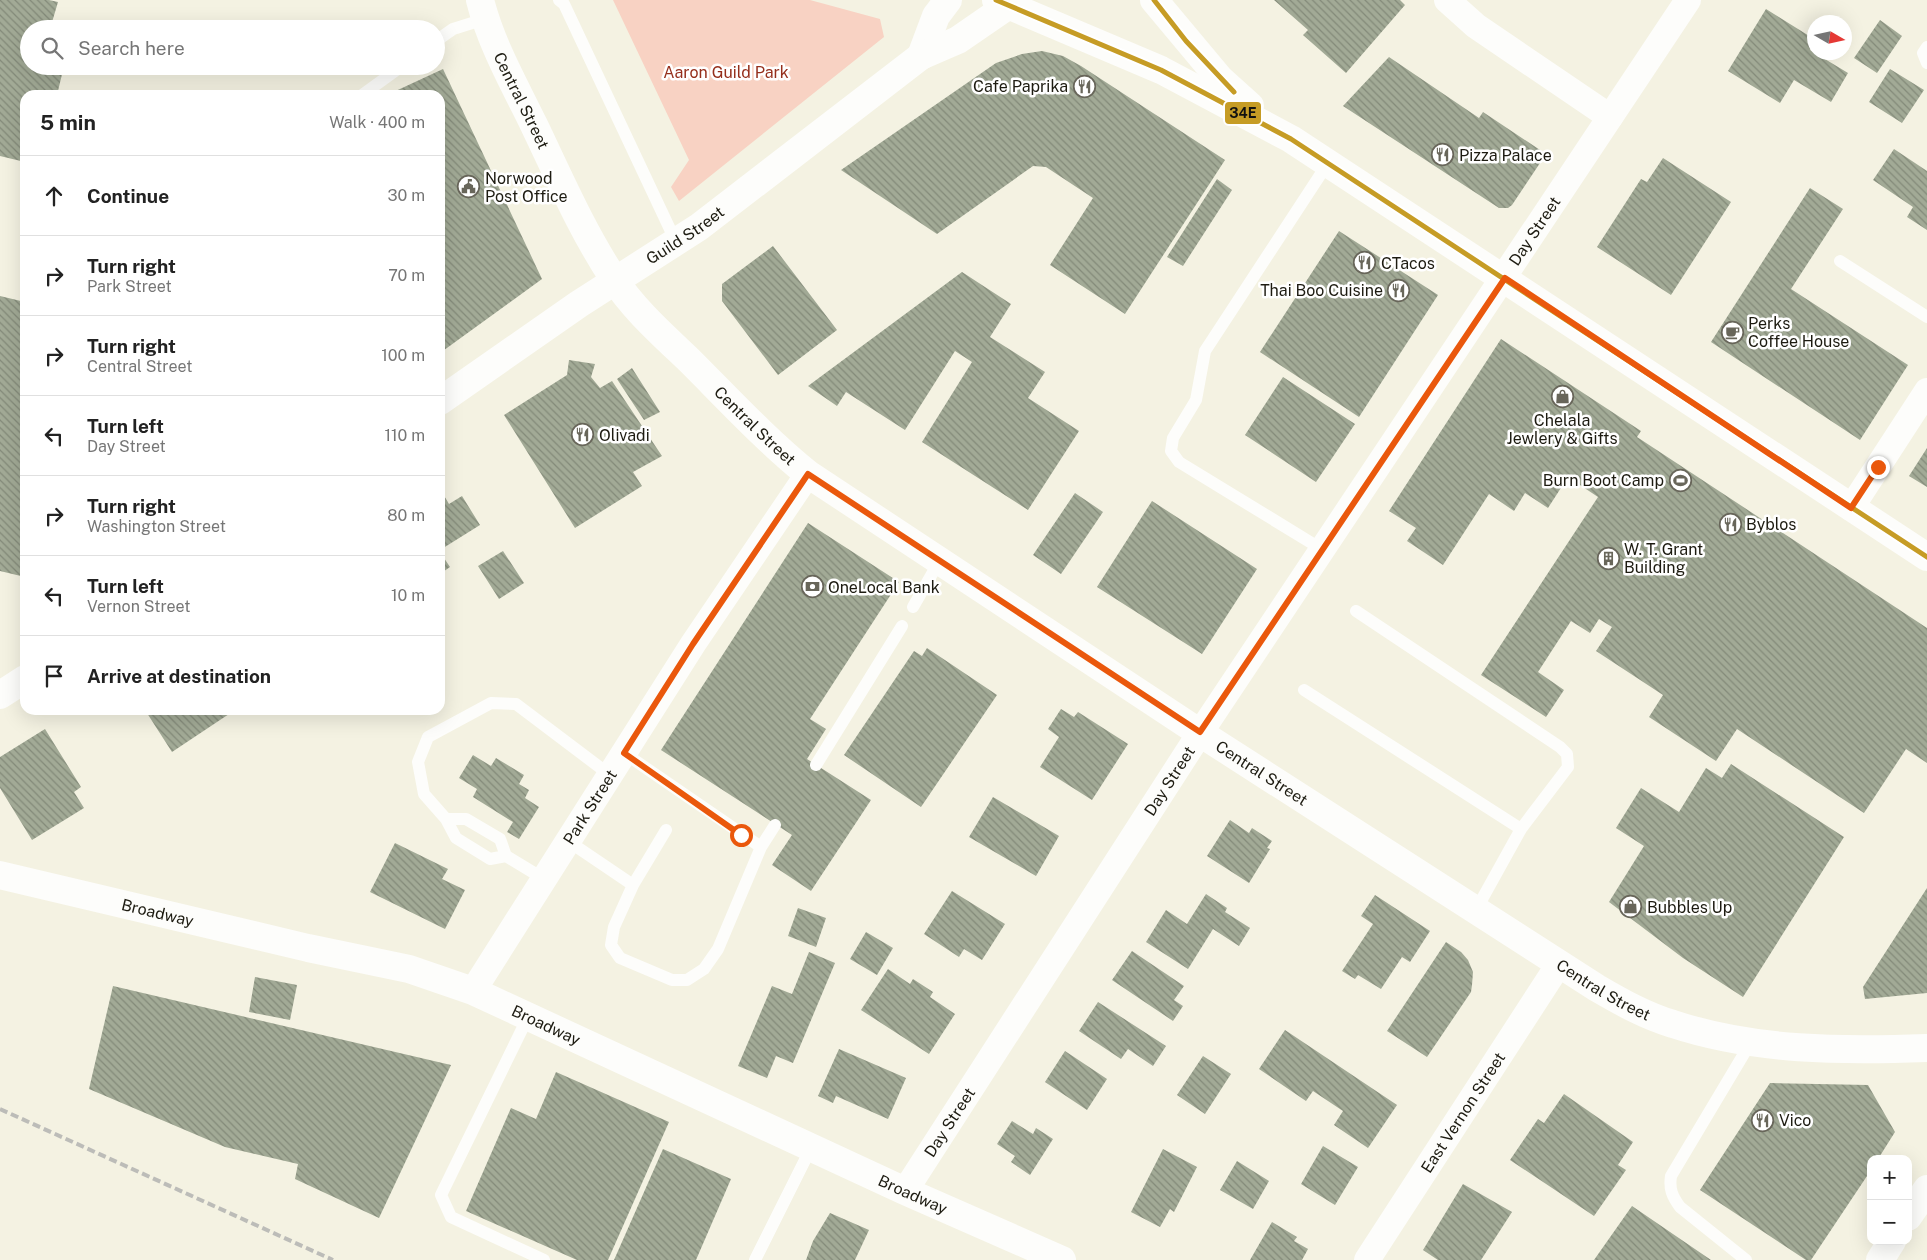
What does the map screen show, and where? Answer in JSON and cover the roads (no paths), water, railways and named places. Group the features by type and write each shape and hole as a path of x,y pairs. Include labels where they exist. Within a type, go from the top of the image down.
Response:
{"street":[{"path":"921,56 936,16 948,0"},
{"path":"1154,0 1186,42 1220,79 1291,139"},
{"path":"1447,0 1476,26 1610,117"},
{"name":"Day Street","path":"904,1191 1200,732 1505,278 1688,0"},
{"name":"Guild Street","path":"445,398 615,281 676,242 921,56 958,40 1007,1"},
{"path":"1007,1 1162,70 1291,139 1927,557"},
{"name":"Central Street","path":"482,9 500,56 594,248 615,281 641,313 780,452 808,474 1200,732 1559,964 1632,1008 1664,1021 1751,1042 1776,1046 1927,1048"},
{"path":"1851,508 1927,391"},
{"name":"Park Street","path":"473,991 693,644 808,474"},
{"path":"0,695 20,682"},
{"name":"Broadway","path":"0,875 409,969 473,991 904,1191 1062,1260"},
{"name":"East Vernon Street","path":"1367,1260 1559,964"},
{"path":"1912,1211 1927,1189"},
{"path":"1880,1260 1889,1245"}],"lane":[{"path":"559,0 564,4 676,242"},
{"path":"445,35 482,9"},
{"path":"1927,47 1923,53 1927,63"},
{"path":"369,90 390,75"},
{"path":"1323,550 1179,462 1171,450 1173,438 1196,400 1205,351 1328,163"},
{"path":"1840,261 1927,317"},
{"path":"913,608 940,560"},
{"path":"1356,611 1560,746 1568,754 1568,767 1521,829 1476,910"},
{"path":"816,765 902,626"},
{"path":"1304,690 1521,829"},
{"path":"544,879 506,856 490,858 456,838 446,820 424,794 418,762 428,737 491,703 516,704 610,774"},
{"path":"624,753 761,847"},
{"path":"446,820 466,819 500,839 506,856"},
{"path":"666,830 633,885 614,927 611,945 620,958 672,980 687,980 704,969 718,949 761,847 776,824"},
{"path":"568,840 633,885"},
{"path":"528,1017 441,1195 451,1217 544,1260"},
{"path":"1746,1260 1680,1207 1672,1197 1669,1187 1671,1176 1751,1042"},
{"path":"755,1260 811,1148"}],"railway":[{"path":"0,1109 333,1260"}],"place":[{"name":"Cafe Paprika","path":"1084,86"},
{"name":"Pizza Palace","path":"1443,155"},
{"name":"Norwood Post Office","path":"469,187"},
{"name":"CTacos","path":"1365,263"},
{"name":"Thai Boo Cuisine","path":"1399,290"},
{"name":"Perks Coffee House","path":"1732,332"},
{"name":"Chelala Jewlery & Gifts","path":"1562,396"},
{"name":"Olivadi","path":"583,435"},
{"name":"Burn Boot Camp","path":"1680,480"},
{"name":"Byblos","path":"1730,524"},
{"name":"W. T. Grant Building","path":"1608,558"},
{"name":"OneLocal Bank","path":"812,587"},
{"name":"Bubbles Up","path":"1631,907"},
{"name":"Vico","path":"1763,1120"}],"park label":[{"name":"Aaron Guild Park","path":"726,72"}]}
